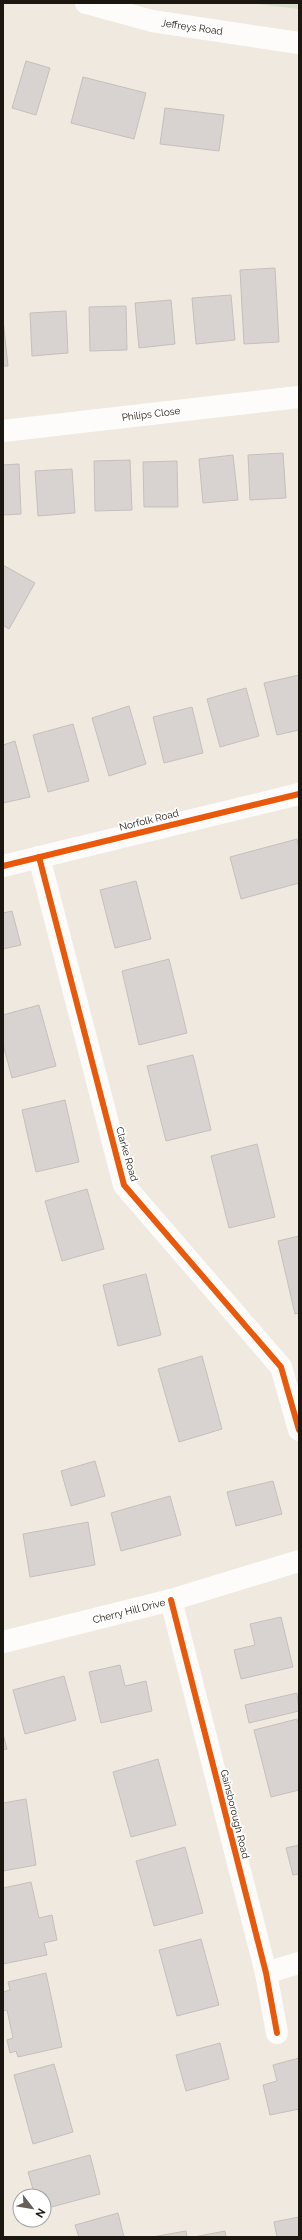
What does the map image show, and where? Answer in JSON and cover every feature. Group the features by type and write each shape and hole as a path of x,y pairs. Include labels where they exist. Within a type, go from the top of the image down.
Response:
{"street":[{"name":"Jeffreys Road","path":"86,3 152,21 299,43"},
{"name":"Philips Close","path":"3,431 299,397"},
{"name":"Norfolk Road","path":"3,866 299,794"},
{"name":"Clarke Road","path":"39,857 124,1185 281,1367 299,1430"},
{"name":"Cherry Hill Drive","path":"3,1642 171,1600 299,1561"},
{"name":"Gainsborough Road","path":"171,1600 266,1973 277,2033"},
{"path":"266,1973 299,1963"}],"green space":[{"path":"249,3 299,3 299,9"}],"building":[{"path":"26,61 50,68 36,115 12,108"},
{"path":"83,77 146,93 134,139 71,123"},
{"path":"165,108 224,115 219,151 160,144"},
{"path":"275,268 279,342 244,344 240,270"},
{"path":"231,295 235,340 196,344 192,298"},
{"path":"171,300 175,344 139,348 135,303"},
{"path":"126,306 127,350 90,351 89,307"},
{"path":"66,311 68,353 32,356 30,313"},
{"path":"3,319 8,366 3,366"},
{"path":"283,453 286,498 250,500 248,455"},
{"path":"233,455 238,500 203,503 199,459"},
{"path":"130,460 132,510 95,511 94,461"},
{"path":"177,461 178,507 144,507 143,462"},
{"path":"19,464 21,514 3,515 3,465"},
{"path":"72,469 75,513 38,516 35,471"},
{"path":"3,565 35,583 9,629 3,625"},
{"path":"299,675 299,730 277,735 264,683"},
{"path":"246,688 259,736 220,747 207,699"},
{"path":"129,706 146,764 109,776 92,718"},
{"path":"192,707 203,753 164,763 153,717"},
{"path":"73,724 89,781 48,792 33,735"},
{"path":"15,741 30,797 3,803 3,745"},
{"path":"297,839 299,849 299,883 241,899 230,857"},
{"path":"136,881 151,939 115,948 100,890"},
{"path":"12,911 21,945 3,949 3,913"},
{"path":"169,959 187,1033 139,1045 122,971"},
{"path":"39,1005 56,1066 12,1078 3,1044 3,1015"},
{"path":"193,1055 211,1130 166,1141 147,1066"},
{"path":"65,1100 79,1162 36,1172 22,1110"},
{"path":"257,1144 275,1217 229,1228 211,1156"},
{"path":"87,1189 104,1249 62,1261 45,1201"},
{"path":"299,1236 299,1313 295,1314 278,1241"},
{"path":"146,1274 161,1335 118,1346 103,1285"},
{"path":"202,1356 222,1429 179,1442 158,1369"},
{"path":"95,1461 105,1496 71,1506 61,1471"},
{"path":"273,1481 282,1514 236,1526 227,1492"},
{"path":"170,1496 181,1535 121,1551 111,1513"},
{"path":"88,1522 95,1565 30,1577 23,1534"},
{"path":"281,1617 293,1667 241,1679 234,1650 255,1645 250,1624"},
{"path":"120,1665 125,1686 146,1681 152,1711 101,1723 89,1672"},
{"path":"64,1676 76,1720 25,1734 13,1690"},
{"path":"297,1693 299,1711 249,1723 245,1705"},
{"path":"297,1719 299,1726 299,1790 271,1797 254,1730"},
{"path":"3,1734 7,1749 3,1750"},
{"path":"158,1759 176,1825 131,1837 113,1772"},
{"path":"26,1799 36,1865 3,1871 3,1803"},
{"path":"299,1845 299,1874 293,1875 286,1848"},
{"path":"185,1847 203,1913 154,1926 136,1861"},
{"path":"31,1882 39,1918 52,1915 57,1940 44,1943 47,1955 3,1964 3,1888"},
{"path":"201,1939 219,2005 177,2016 159,1950"},
{"path":"46,1973 62,2047 18,2057 16,2051 10,2053 7,2040 13,2038 7,2010 3,2011 3,1992 10,1990 8,1982"},
{"path":"220,2043 229,2079 186,2091 176,2055"},
{"path":"299,2058 299,2109 270,2115 263,2085 277,2081 273,2065"},
{"path":"54,2064 73,2132 33,2144 14,2075"},
{"path":"90,2155 100,2194 52,2207 52,2188 33,2188 28,2172"},
{"path":"118,2213 124,2237 79,2237 75,2225"},
{"path":"299,2217 299,2237 277,2237 274,2222"},
{"path":"186,2231 187,2237 152,2237"},
{"path":"225,2231 226,2237 194,2237"}],"cycle path":[{"path":"3,866 299,794"},
{"path":"39,857 124,1185 281,1367 299,1430"},
{"path":"171,1600 266,1973 277,2033"}]}
